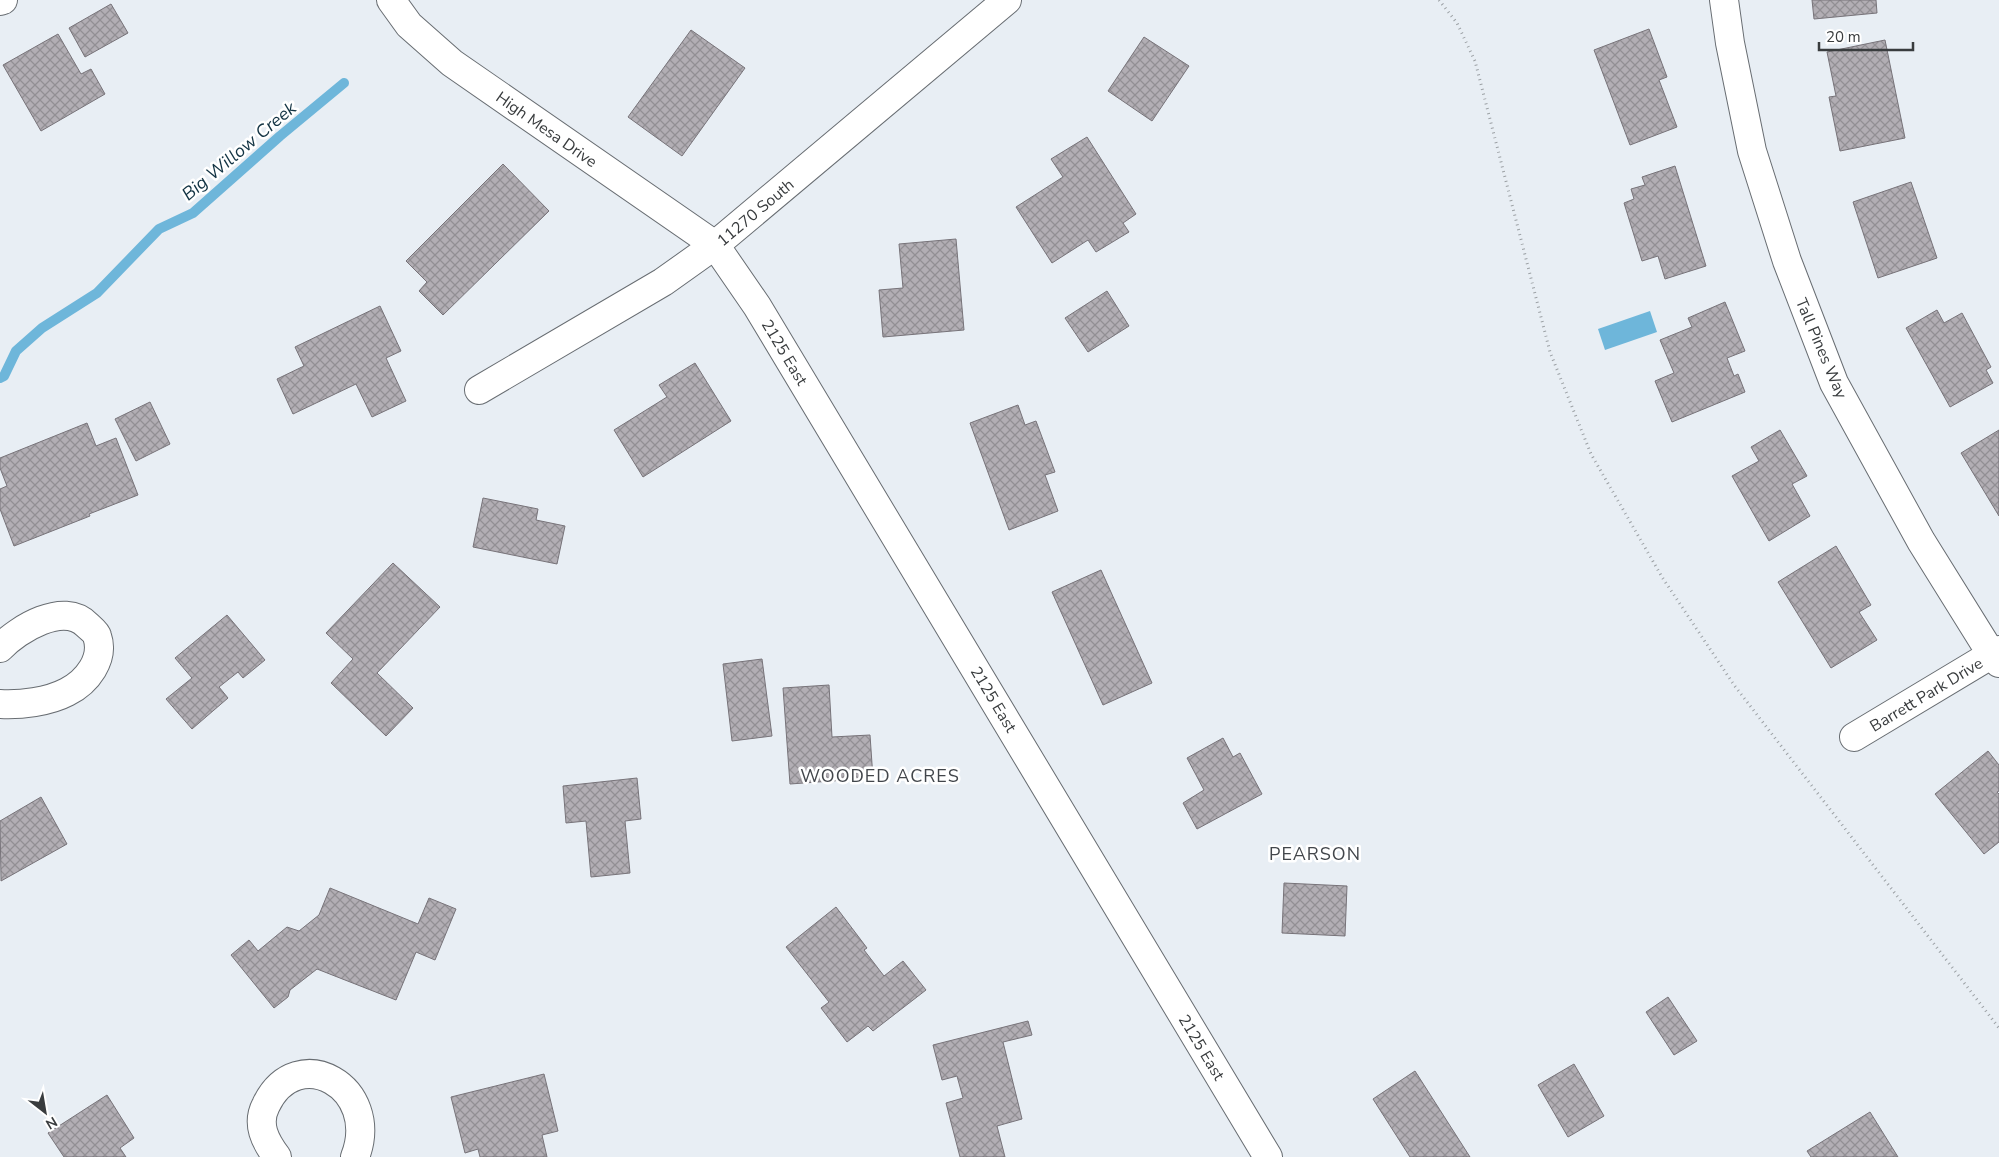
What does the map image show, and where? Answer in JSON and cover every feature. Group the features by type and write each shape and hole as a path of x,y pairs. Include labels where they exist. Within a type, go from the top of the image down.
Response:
{"street":[{"name":"High Mesa Drive","path":"391,0 409,26 452,63 715,245"},
{"name":"11270 South","path":"479,390 662,282 715,245 1008,0"},
{"name":"Tall Pines Way","path":"1724,0 1730,43 1752,151 1787,261 1834,383 1921,541 1997,656"},
{"name":"2125 East","path":"715,245 757,306 1268,1157"},
{"path":"0,648 30,625 50,617 67,616 83,621 97,635 99,654 91,673 68,692 39,702 0,704"},
{"name":"Barrett Park Drive","path":"1854,737 1997,656"},
{"path":"277,1157 267,1144 262,1131 262,1113 270,1097 280,1084 294,1076 309,1074 322,1076 334,1081 347,1091 356,1105 361,1121 360,1137 355,1157"}],"path":[{"path":"1439,0 1457,23 1476,61 1550,352 1591,454 1662,577 1734,685 1999,1028"}],"water":[{"path":"1650,311 1657,332 1605,350 1598,329"}],"building":[{"path":"1812,0 1876,0 1877,13 1814,19"},
{"path":"111,4 128,33 85,57 69,28"},
{"path":"1649,29 1667,77 1659,80 1677,127 1630,145 1594,50"},
{"path":"691,30 745,68 682,156 628,117"},
{"path":"58,34 81,74 91,69 105,94 41,131 3,65"},
{"path":"1144,37 1189,66 1152,121 1108,91"},
{"path":"1885,40 1905,138 1840,151 1829,97 1836,96 1827,52"},
{"path":"1087,137 1136,214 1123,223 1129,232 1096,252 1088,240 1052,263 1016,207 1063,177 1051,159"},
{"path":"503,164 549,211 443,315 419,291 427,282 406,261"},
{"path":"1675,166 1706,266 1665,279 1658,256 1642,261 1624,203 1634,199 1631,189 1645,185 1642,177"},
{"path":"1911,182 1937,258 1878,278 1853,202"},
{"path":"956,239 964,330 883,337 879,290 903,288 899,244"},
{"path":"1107,291 1129,326 1088,352 1065,318"},
{"path":"1725,302 1745,351 1727,358 1734,376 1738,374 1745,392 1672,422 1655,381 1674,373 1660,340 1692,327 1688,318"},
{"path":"380,306 401,351 386,358 406,401 372,417 356,384 293,414 277,379 304,366 295,347"},
{"path":"1937,310 1944,323 1962,313 1991,367 1986,370 1993,383 1950,407 1906,328"},
{"path":"695,363 731,421 643,477 614,430 667,397 659,385"},
{"path":"150,402 170,444 136,461 115,419"},
{"path":"1018,405 1025,425 1036,421 1055,472 1045,475 1058,511 1009,530 970,423"},
{"path":"87,423 96,446 116,438 138,495 14,546 0,509 0,489 7,486 0,468 0,458"},
{"path":"1780,430 1807,476 1792,484 1810,516 1769,541 1732,476 1759,461 1751,447"},
{"path":"1999,430 1999,516 1961,453"},
{"path":"483,498 538,509 536,520 565,526 557,564 473,547"},
{"path":"1836,546 1871,605 1859,612 1877,640 1831,668 1778,582"},
{"path":"393,563 440,607 377,673 413,708 386,736 331,683 353,659 326,633"},
{"path":"1101,570 1152,683 1103,705 1052,592"},
{"path":"227,615 265,660 243,678 238,672 219,687 228,698 192,729 166,699 192,678 175,658"},
{"path":"762,659 772,736 732,741 723,664"},
{"path":"829,685 832,737 870,735 873,778 790,784 783,688"},
{"path":"1223,738 1233,757 1240,753 1262,794 1197,829 1183,803 1204,790 1187,758"},
{"path":"1988,751 1999,765 1999,791 1997,792 1999,794 1999,842 1984,854 1935,794"},
{"path":"637,778 641,819 625,821 630,873 591,877 586,821 566,823 563,786"},
{"path":"41,797 67,844 1,881 0,821"},
{"path":"1284,883 1347,886 1345,936 1282,933"},
{"path":"330,888 418,924 429,898 456,909 435,960 416,952 396,1000 317,969 290,990 288,997 274,1008 231,955 249,940 258,951 287,927 299,931 319,915"},
{"path":"836,907 867,948 864,950 884,976 903,961 926,990 873,1031 868,1026 847,1042 821,1008 829,1002 786,947"},
{"path":"1668,997 1697,1041 1674,1055 1646,1012"},
{"path":"1028,1021 1032,1035 1003,1042 1022,1119 997,1126 1005,1157 960,1157 946,1103 963,1098 957,1076 942,1080 933,1045"},
{"path":"1574,1064 1604,1116 1568,1137 1538,1085"},
{"path":"1415,1071 1470,1157 1410,1157 1373,1099"},
{"path":"544,1074 558,1131 542,1135 547,1157 480,1157 478,1149 465,1153 451,1097"},
{"path":"107,1095 134,1138 120,1148 126,1157 64,1157 48,1133"},
{"path":"1870,1112 1898,1157 1811,1157 1807,1151"}],"waterway":[{"name":"Big Willow Creek","path":"0,378 4,376 16,351 42,328 97,293 159,229 193,213 280,136 344,83"}],"district":[{"name":"WOODED ACRES","path":"880,776"},
{"name":"PEARSON","path":"1315,854"}]}
